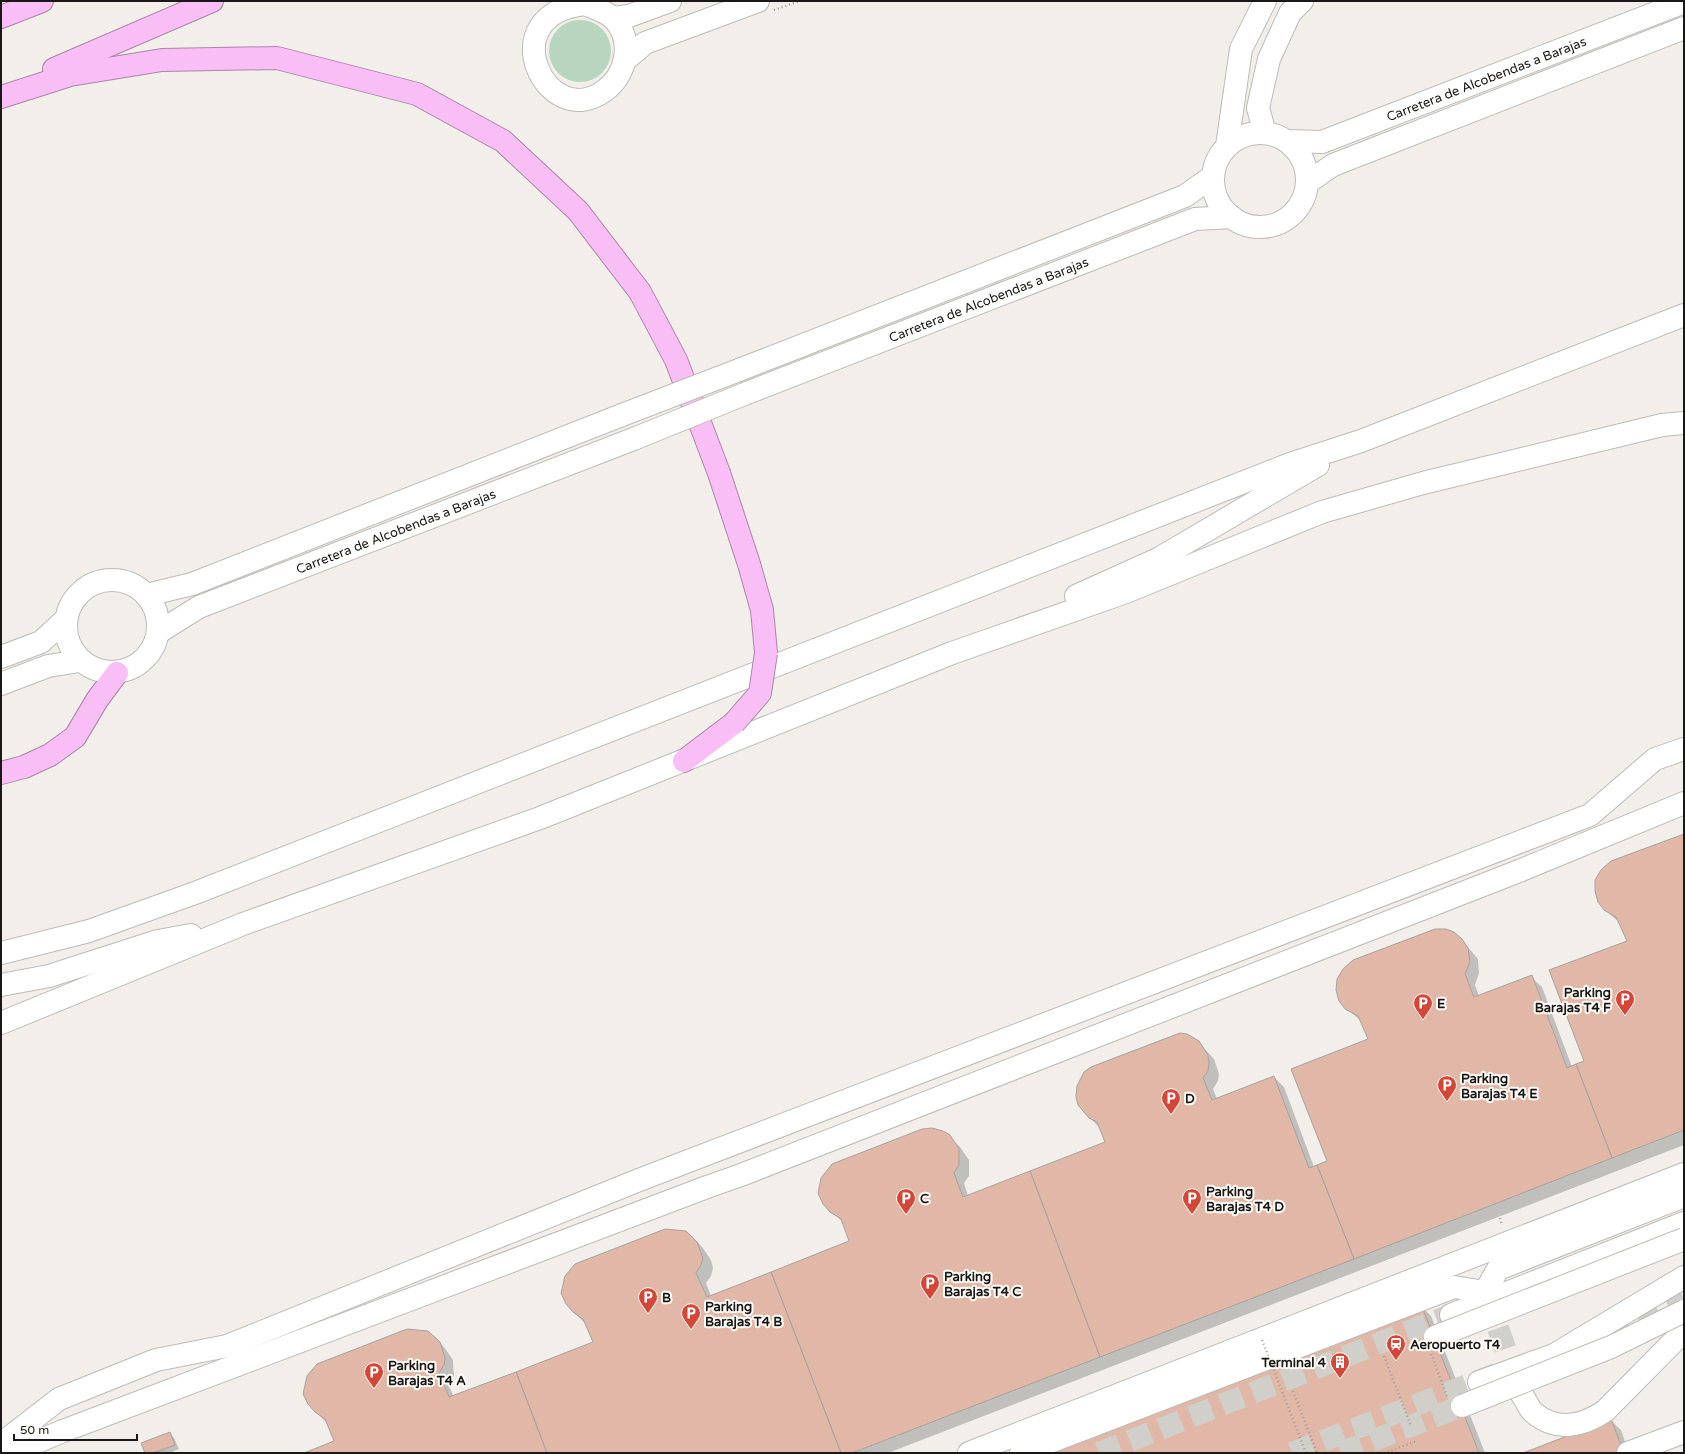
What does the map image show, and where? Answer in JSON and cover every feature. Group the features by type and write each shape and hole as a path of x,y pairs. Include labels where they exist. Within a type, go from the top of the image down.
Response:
{"highway":[{"path":"1,17 42,1"},
{"path":"1,91 212,1"},
{"path":"1,97 70,75 162,60 277,58 417,94 502,142 578,211 640,292 676,360 719,473 749,564 762,610 766,653 760,693 734,724 684,762"},
{"path":"1,773 24,767 50,755 75,737 97,700 117,673"}],"street":[{"path":"614,18 640,12 670,1"},
{"path":"540,2 543,15 542,24 535,43 535,62 543,79 559,94 580,99 598,95 613,84 625,60 645,43 758,1"},
{"path":"1227,146 1241,49 1265,1"},
{"path":"1265,133 1258,108 1269,58 1290,13 1302,1"},
{"name":"Carretera de Alcobendas a Barajas","path":"1287,141 1322,142 1684,2"},
{"path":"542,24 562,8 582,3 598,8 614,18 625,39 625,60"},
{"name":"Carretera de Alcobendas a Barajas","path":"1307,183 1333,165 1684,28"},
{"path":"1265,133 1287,141 1298,152 1305,167 1307,183 1300,204 1286,220 1272,225 1258,227 1244,224 1232,217 1221,206 1214,192 1213,176 1217,160 1227,146 1244,135 1265,133"},
{"name":"Carretera de Alcobendas a Barajas","path":"147,595 192,584 1185,196 1213,176"},
{"name":"Carretera de Alcobendas a Barajas","path":"159,632 199,606 636,438 747,393 1194,219 1232,217"},
{"path":"1,953 89,931 194,893 1290,464 1361,441 1683,316"},
{"path":"952,653 1126,592 1322,512 1422,483 1505,462 1662,425 1684,423"},
{"path":"1,1023 243,924 540,818 684,762 952,653 1158,559 1293,479 1361,441"},
{"path":"1,657 41,642 66,619 77,595 99,581 125,581 147,595 157,612 159,632 145,660 117,673 97,671 80,661 68,642 66,619"},
{"path":"1,684 48,666 80,661"},
{"path":"1,1444 59,1399 156,1360 227,1346 639,1180 1590,815 1655,759 1684,749"},
{"path":"11,1453 63,1431 756,1170 1519,871 1684,803"},
{"path":"1,985 49,976 158,941 243,924"},
{"path":"969,1453 1262,1340 1684,1174"},
{"path":"1022,1453 1454,1287 1485,1292 1498,1269 1684,1196"},
{"path":"1451,1315 1684,1223"},
{"path":"1432,1342 1684,1239"},
{"path":"1479,1382 1554,1355 1684,1277"},
{"path":"1456,1405 1612,1347 1684,1311"},
{"path":"1522,1395 1534,1413 1552,1423 1574,1426 1595,1418 1606,1411 1684,1331"},
{"path":"1658,1356 1684,1353"},
{"path":"52,1453 63,1431"},
{"path":"1628,1453 1684,1432"}],"path":[{"path":"1262,1340 1306,1453"},
{"path":"1432,1342 1456,1405"},
{"path":"1384,1356 1411,1426"},
{"path":"1293,1391 1317,1453"},
{"path":"1384,1453 1417,1441"}],"green space":[{"path":"580,20 597,25 602,29 606,34 611,51 606,68 602,73 597,77 580,82 563,77 558,73 554,68 549,51 554,34 558,29 563,25"}],"building":[{"name":"Parking Barajas T4 F","path":"1684,834 1684,1130 1612,1158 1576,1064 1584,1061 1549,970 1627,941 1616,917 1604,910 1598,902 1595,891 1595,880 1601,870 1611,861"},
{"name":"Parking Barajas T4 E","path":"1435,929 1446,929 1454,932 1462,939 1468,948 1470,962 1465,974 1474,997 1532,975 1567,1068 1576,1064 1612,1158 1354,1259 1317,1165 1327,1161 1291,1069 1368,1039 1358,1016 1345,1009 1339,1001 1336,990 1337,979 1343,969 1353,960"},
{"name":"Parking Barajas T4 D","path":"1180,1033 1187,1034 1199,1041 1208,1055 1208,1071 1203,1078 1212,1100 1274,1076 1309,1168 1317,1165 1354,1259 1100,1357 1030,1171 1105,1142 1097,1122 1089,1118 1078,1105 1076,1097 1077,1086 1084,1072 1091,1067"},
{"name":"Parking Barajas T4 C","path":"932,1128 950,1135 959,1149 959,1165 954,1173 963,1197 1030,1171 1100,1357 852,1453 841,1453 771,1272 849,1241 841,1219 830,1212 823,1204 818,1193 821,1178 832,1164 922,1129"},
{"name":"Parking Barajas T4 B","path":"665,1229 686,1231 697,1242 703,1258 696,1273 707,1297 771,1272 841,1453 547,1453 516,1372 593,1342 583,1319 573,1312 566,1304 561,1293 565,1276 575,1264"},
{"name":"Terminal 4","path":"1421,1304 1479,1453 1038,1453"},
{"name":"Parking Barajas T4 A","path":"407,1329 428,1331 440,1342 445,1358 444,1365 439,1373 449,1397 516,1372 547,1453 304,1453 334,1441 325,1419 315,1412 308,1404 303,1394 307,1376 317,1364"},
{"path":"1611,1419 1624,1453 1523,1453"},
{"path":"170,1432 175,1445 153,1453 145,1453 141,1443"}],"tunnel":[{"path":"1487,1297 1519,1387"},
{"path":"1607,1331 1684,1300"},
{"path":"1099,1453 1451,1315"},
{"path":"1292,1453 1496,1374"},
{"path":"1341,1453 1462,1406"}],"place":[{"name":"Parking Barajas T4 F","path":"1625,1016"},
{"name":"E","path":"1423,1020"},
{"name":"Parking Barajas T4 E","path":"1447,1102"},
{"name":"D","path":"1171,1115"},
{"name":"C","path":"906,1215"},
{"name":"Parking Barajas T4 D","path":"1192,1215"},
{"name":"Parking Barajas T4 C","path":"930,1300"},
{"name":"B","path":"648,1314"},
{"name":"Parking Barajas T4 B","path":"691,1330"},
{"name":"Aeropuerto T4","path":"1396,1361"},
{"name":"Terminal 4","path":"1340,1379"},
{"name":"Parking Barajas T4 A","path":"374,1389"}]}
